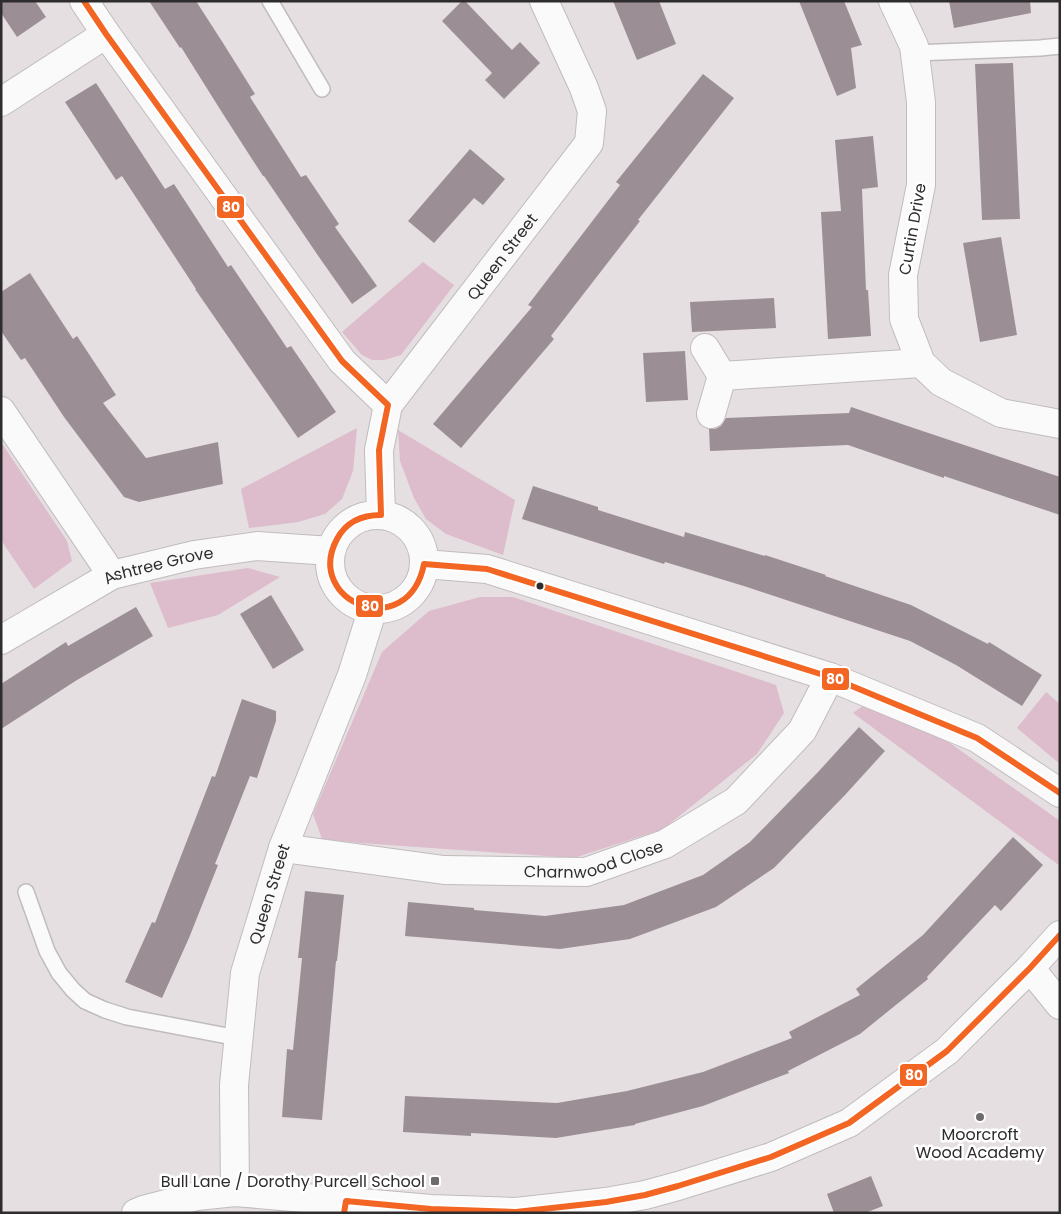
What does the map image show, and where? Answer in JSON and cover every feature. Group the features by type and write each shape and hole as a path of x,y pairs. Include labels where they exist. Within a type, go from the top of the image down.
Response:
{"street":[{"path":"84,1 342,361 388,406"},
{"name":"Queen Street","path":"381,515 379,450 388,406 412,372 589,143 592,111 584,88 544,1"},
{"name":"Curtin Drive","path":"893,1 914,46 921,102 921,185 903,275 904,320 921,363 941,382 1002,413 1060,424"},
{"path":"1,102 106,34"},
{"path":"705,348 722,376 711,414"},
{"path":"722,376 921,363"},
{"path":"1,411 112,575"},
{"path":"381,515 399,520 412,529 419,540 423,551 422,578 415,590 404,600 389,607 373,608 357,604 344,595 335,584 330,567 331,551 338,536 348,524 363,516 381,515"},
{"name":"Ashtree Grove","path":"1,640 112,575 194,555 257,546 331,551"},
{"path":"424,564 488,569 830,677 977,738 1060,793"},
{"name":"Queen Street","path":"235,1192 234,1085 245,973 283,848 352,675 373,608"},
{"name":"Charnwood Close","path":"283,848 444,870 586,872 665,844 736,800 802,731 830,677"},
{"path":"136,1213 197,1196 235,1192 345,1207 516,1212 606,1202 645,1195 678,1186 771,1157 848,1123 947,1052 1060,935"},
{"path":"1030,968 1060,1004"}],"lane":[{"path":"270,1 322,89"},
{"path":"915,53 1060,46"},
{"path":"26,892 46,951 73,990 85,1001 104,1010 127,1017 238,1038"}],"shaded area":[{"path":"423,262 454,285 401,355 384,360 372,360 362,355 342,332"},
{"path":"357,428 353,471 342,499 325,514 298,522 249,528 241,489"},
{"path":"398,430 515,500 503,555 446,534 426,519 414,498 400,461"},
{"path":"1,442 67,541 72,561 34,589 1,540"},
{"path":"248,568 280,577 218,615 168,628 150,583"},
{"path":"480,597 513,597 776,685 784,713 757,754 663,829 574,858 322,839 313,814 382,652 429,611"},
{"path":"1046,692 1060,704 1060,764 1017,728"},
{"path":"864,705 947,741 1060,821 1060,866 853,713"}],"building":[{"path":"1,1 35,1 46,17 17,37 1,13"},
{"path":"149,1 196,1 255,94 250,97 301,177 306,175 339,224 335,227 377,286 352,304 263,176 181,47"},
{"path":"462,1 465,1 512,50 520,42 540,63 504,99 485,80 492,73 442,21"},
{"path":"613,1 659,1 676,44 637,60"},
{"path":"799,1 844,1 862,45 851,48 856,88 837,96"},
{"path":"949,1 1030,1 1031,13 954,28"},
{"path":"1013,63 1020,219 982,220 975,64"},
{"path":"703,74 734,98 638,220 640,221 551,336 554,339 461,448 433,424 532,307 528,305 620,185 616,182"},
{"path":"96,83 165,189 174,184 228,267 231,265 287,348 291,346 336,412 298,438 195,289 122,176 116,180 65,102"},
{"path":"873,136 878,187 862,189 866,290 868,290 871,336 828,339 821,212 841,211 835,140"},
{"path":"470,149 505,179 483,205 474,198 434,243 408,221"},
{"path":"1001,237 1017,335 980,342 963,243"},
{"path":"30,273 73,339 77,336 116,395 103,403 146,458 218,442 223,484 139,502 124,497 64,417 25,358 21,360 1,331 1,292"},
{"path":"774,298 776,328 692,332 690,302"},
{"path":"685,351 688,400 646,402 643,353"},
{"path":"851,407 1060,477 1060,515 848,445 710,451 709,429 721,426 726,418 849,413"},
{"path":"533,486 598,507 598,510 684,537 685,532 765,555 911,605 988,644 989,642 1042,675 1022,706 956,665 910,641 747,587 665,562 664,564 522,519"},
{"path":"271,595 304,650 273,669 240,614"},
{"path":"136,607 153,636 77,680 1,729 1,684 66,642 68,646"},
{"path":"242,699 276,711 276,721 257,778 250,776 215,864 218,865 189,938 162,998 125,982 152,922 155,923 212,776 215,777"},
{"path":"859,727 885,751 774,868 716,907 630,939 560,949 405,936 408,902 545,916 624,905 703,875 750,842"},
{"path":"1013,837 1043,865 1001,911 995,905 927,977 928,979 860,1034 788,1071 789,1073 703,1106 635,1125 556,1138 471,1133 471,1136 403,1132 405,1096 557,1103 627,1091 703,1072 792,1038 789,1032 860,995 856,989 923,935"},
{"path":"305,891 344,895 336,961 322,1120 282,1117 287,1049 293,1050 302,958 298,958"},
{"path":"871,1176 883,1206 865,1213 834,1213 827,1194"}],"transit line":[{"name":"80","path":"84,1 342,361 388,405 379,450 381,515 361,518 345,528 337,539 330,561 334,581 345,596 362,605 380,608 399,603 414,588 424,564 487,569 830,677 977,738 1060,793"},
{"name":"80","path":"344,1213 346,1201 431,1209 516,1212 606,1202 645,1195 771,1157 849,1123 947,1051 1030,968 1060,935"}],"place":[{"name":"Moorcroft Wood Academy","path":"980,1117"},
{"name":"Bull Lane / Dorothy Purcell School","path":"435,1181"}]}
